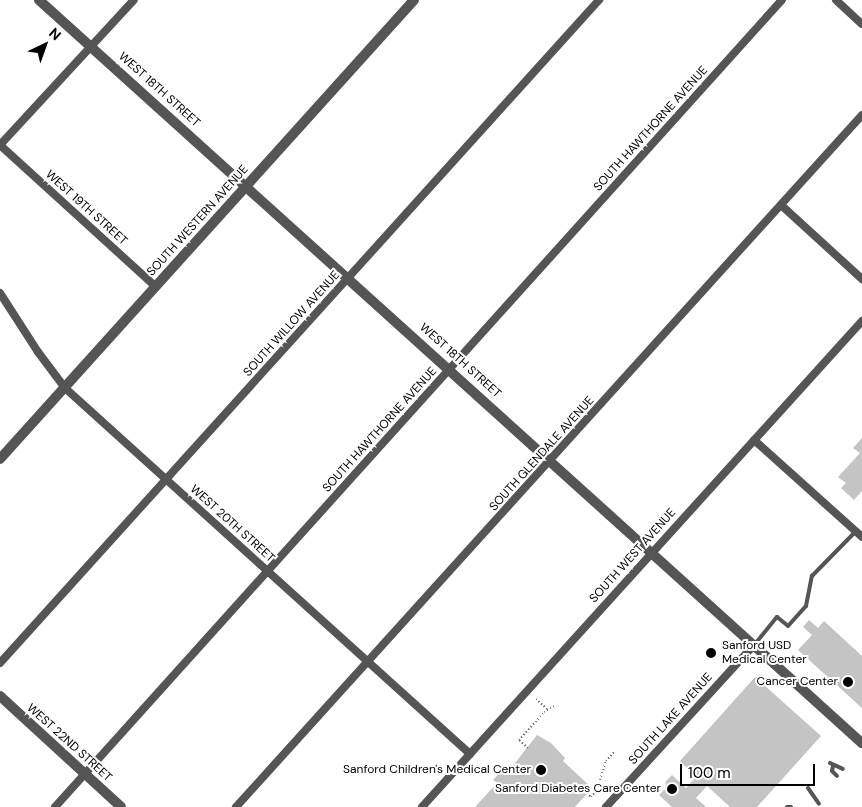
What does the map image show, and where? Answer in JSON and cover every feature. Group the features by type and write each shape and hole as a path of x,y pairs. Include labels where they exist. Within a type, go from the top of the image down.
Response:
{"street":[{"name":"WEST 18TH STREET","path":"38,0 247,185 552,460 753,646 862,743"},
{"path":"0,145 134,0"},
{"name":"SOUTH WESTERN AVENUE","path":"0,459 414,0"},
{"name":"SOUTH WILLOW AVENUE","path":"0,663 599,0"},
{"name":"SOUTH HAWTHORNE AVENUE","path":"55,807 782,0"},
{"path":"836,0 862,24"},
{"name":"SOUTH GLENDALE AVENUE","path":"236,807 552,460 862,115"},
{"name":"WEST 19TH STREET","path":"0,145 156,287"},
{"path":"781,205 862,280"},
{"name":"WEST 20TH STREET","path":"0,293 38,352 65,388 470,754"},
{"name":"SOUTH WEST AVENUE","path":"422,807 862,321"},
{"path":"754,440 859,534 862,524"},
{"name":"SOUTH LAKE AVENUE","path":"606,807 753,646"},
{"name":"WEST 22ND STREET","path":"0,696 121,807"}],"lane":[{"path":"753,646 777,617 788,626 806,606 812,576 859,534"},
{"path":"837,776 832,771 831,764 843,769"},
{"path":"808,788 819,804"}],"path":[{"path":"536,699 548,709"},
{"path":"528,748 519,740 548,709 556,706"},
{"path":"587,793 591,797 598,790 606,761 615,751"}],"building":[{"path":"862,438 862,491 854,500 841,488 846,483 838,477 860,453 853,448"},
{"name":"Cancer Center","path":"809,620 818,628 824,621 862,656 862,708 798,650 812,635 803,627"},
{"path":"755,677 821,736 757,807 730,807 707,786 696,798 706,807 672,807 659,795 665,789 666,781 672,775 686,788 696,777 680,761"},
{"name":"Sanford Children's Medical Center","path":"537,735 551,743 565,758 563,761 592,788 575,807 475,807 497,783 493,780 504,768 508,772"}],"place":[{"name":"Sanford USD Medical Center","path":"711,653"},
{"name":"Cancer Center","path":"848,682"},
{"name":"Sanford Children's Medical Center","path":"541,770"},
{"name":"Sanford Diabetes Care Center","path":"672,789"}]}
